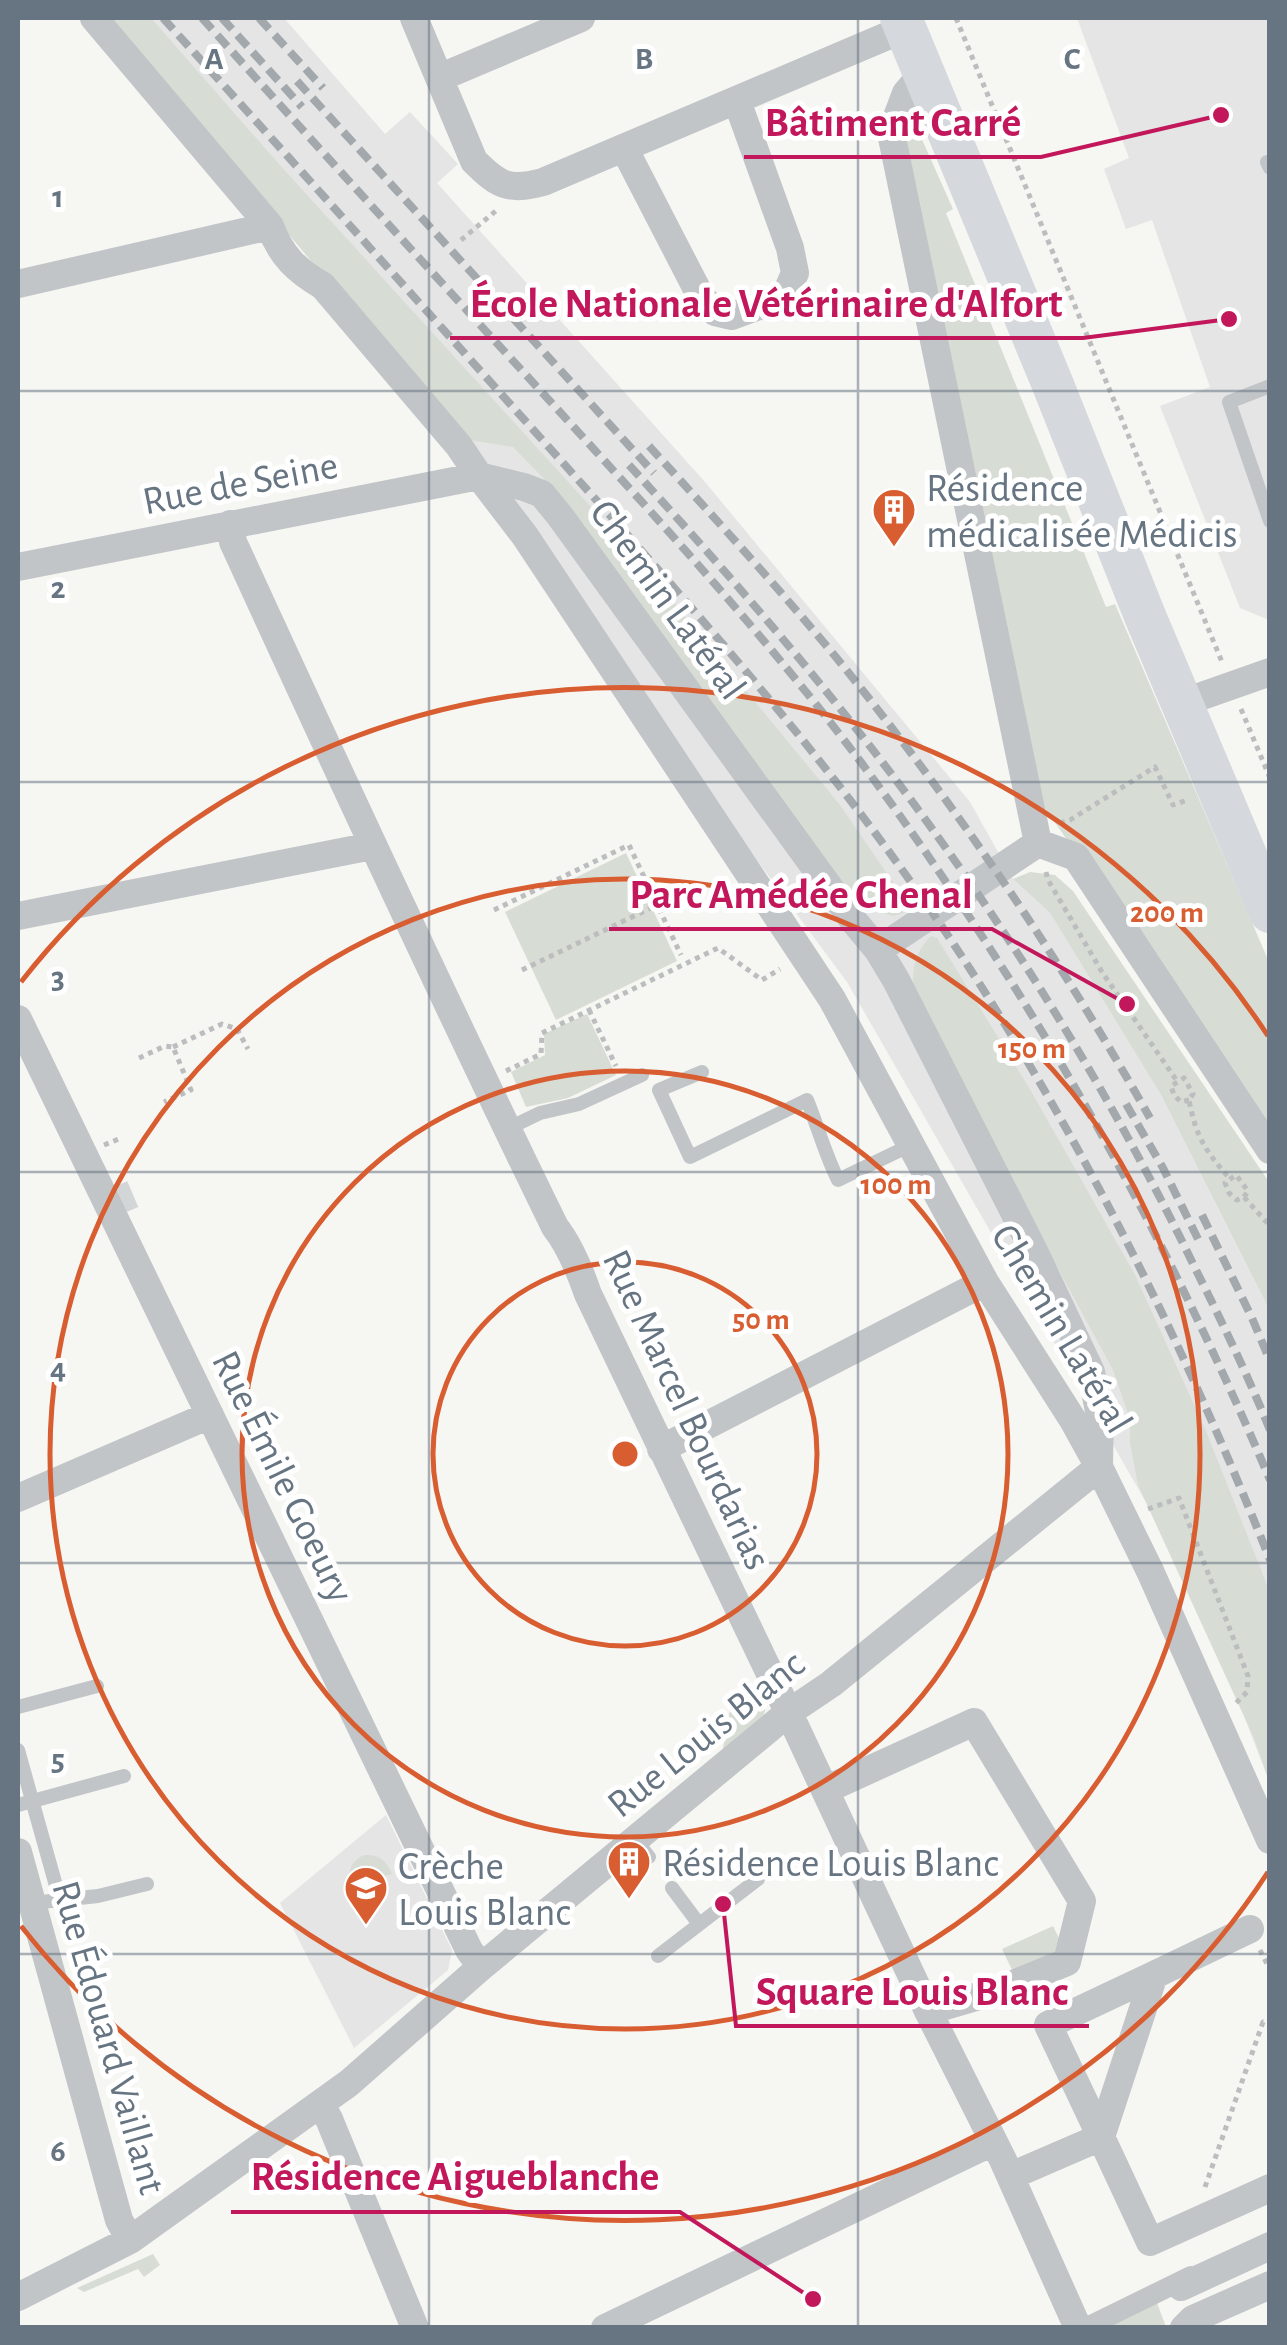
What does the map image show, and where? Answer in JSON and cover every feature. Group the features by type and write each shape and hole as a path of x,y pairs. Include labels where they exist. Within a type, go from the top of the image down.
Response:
{"main road":[{"path":"904,23 1270,912"}],"street":[{"name":"Chemin Latéral","path":"94,18 270,226 298,271 323,286 459,446 525,536 832,999 985,1282 1099,1467"},
{"path":"414,18 474,161 501,182 519,188 543,182 737,102 904,23"},
{"path":"439,78 581,18"},
{"path":"924,72 906,93 891,133 1042,856"},
{"path":"624,148 700,296 715,312 732,316 772,302 785,296 795,273 790,248 737,102"},
{"path":"18,284 270,226"},
{"name":"Chemin Latéral","path":"478,476 542,494 878,950 1024,1232 1091,1372 1100,1416 1099,1467"},
{"name":"Rue de Seine","path":"18,564 478,476"},
{"name":"Rue Marcel Bourdarias","path":"230,524 232,542 372,846 507,1129 563,1236 661,1450 1082,2328"},
{"path":"1182,703 1270,672"},
{"path":"18,916 372,846"},
{"path":"878,950 1006,864 1042,856 1076,857 1270,1150"},
{"name":"Rue Émile Goeury","path":"18,1019 481,1967"},
{"path":"661,1450 985,1282"},
{"path":"18,1498 210,1415"},
{"path":"1099,1467 1150,1570 1270,1840"},
{"name":"Rue Louis Blanc","path":"18,2297 130,2240 349,2083 481,1967 642,1848 788,1713 830,1684 1099,1467"},
{"path":"825,1790 974,1722 1082,1901 1067,1962 996,1990 928,2010"},
{"name":"Rue Édouard Vaillant","path":"18,1852 46,1902 120,2220 130,2240"},
{"path":"1250,1929 1048,2025 1150,2242 1270,2188"},
{"path":"1010,2176 1101,2137 1154,1975"},
{"path":"320,2104 415,2328"},
{"path":"605,2328 993,2142"},
{"path":"1082,2328 1270,2242"},
{"path":"1181,2287 1270,2242"},
{"path":"1184,2328 1192,2319 1270,2285"}],"lane":[{"path":"1270,386 1229,402 1270,522"},
{"path":"702,1072 659,1090 690,1157 807,1100 838,1180 910,1145"},
{"path":"507,1129 540,1114 579,1104 642,1075"},
{"path":"18,1708 97,1686"},
{"path":"18,1750 46,1902 98,1896 147,1884"},
{"path":"25,1804 124,1776"},
{"path":"658,1956 758,1879"},
{"path":"672,1888 699,1924"}],"path":[{"path":"956,18 1224,666"},
{"path":"461,240 496,211 501,182"},
{"path":"1239,703 1270,778"},
{"path":"1070,820 1155,767 1173,806 1194,796"},
{"path":"494,910 629,845 681,955"},
{"path":"1042,856 1048,880 1102,972 1177,1081"},
{"path":"522,970 657,905"},
{"path":"509,1069 541,1054 542,1033 718,948 762,980 780,969"},
{"path":"589,1010 624,1084"},
{"path":"140,1058 222,1024 237,1028 248,1049"},
{"path":"164,1102 191,1090 172,1047"},
{"path":"1184,1078 1193,1094 1189,1100 1181,1102 1171,1086 1184,1078"},
{"path":"1189,1100 1204,1149 1229,1178"},
{"path":"1236,1175 1248,1190 1244,1198 1237,1200 1224,1183 1236,1175"},
{"path":"1244,1198 1270,1226"},
{"path":"1146,1510 1179,1498 1248,1676 1247,1692 1234,1705"},
{"path":"1192,2224 1264,2022 1270,2024"}],"shaded area":[{"path":"107,18 151,18 631,551 840,805 912,910 894,916 847,895 565,500 513,447 470,440 332,286"},
{"path":"123,18 284,18 385,134 410,112 458,164 437,183 705,482 970,802 1013,879 1050,913 1161,1095 1269,1309 1269,1781 1193,1584 847,982 283,219"},
{"path":"1077,18 1269,18 1269,620 1240,608 1160,406 1210,387 1152,220 1126,229 1104,169 1129,158"},
{"path":"912,122 953,209 946,213 1106,607 1115,604 1269,962 1269,1130 1040,801 906,149 906,127"},
{"path":"626,853 677,961 556,1020 505,912"},
{"path":"1030,872 1055,875 1073,891 1269,1182 1269,1309 1161,1095 1050,913 1013,879"},
{"path":"931,936 937,938 1031,1091 1135,1275 1206,1431 1269,1592 1269,1781 1254,1738 1138,1485 1130,1419 1113,1370 913,1001 917,958"},
{"path":"587,1014 616,1075 568,1098 526,1107 511,1072 545,1055 544,1034"},
{"path":"760,1683 765,1696 763,1716 751,1732 722,1753 726,1733 730,1733 731,1724 727,1722 732,1703"},
{"name":"Crèche Louis Blanc","path":"386,1815 452,1950 448,1970 354,2048 280,1903"},
{"path":"364,1855 381,1859 392,1874 353,1885 351,1867"},
{"path":"1053,1926 1064,1948 1013,1972 1002,1949"},
{"path":"153,2254 160,2265 144,2277 138,2269 84,2292 77,2288"},
{"path":"1157,2303 1166,2327 1107,2328"}],"tunnel":[{"path":"107,1205 133,1194"}],"railway":[{"path":"163,18 719,640 825,768 924,900 1056,1111 1135,1257 1206,1407 1270,1560"},
{"path":"202,18 677,541 754,629 863,765 981,935 1088,1110 1184,1291 1270,1480"},
{"path":"222,18 302,107"},
{"path":"259,18 323,88"},
{"path":"297,81 654,473"},
{"path":"649,446 812,629 921,766 1041,938 1150,1118"},
{"path":"629,465 828,693 938,837 1010,942 1140,1159 1226,1331 1270,1430"},
{"path":"1126,1104 1199,1241"},
{"path":"1202,1215 1270,1361"}],"place":[{"name":"Bâtiment Carré","path":"1221,115"},
{"name":"École Nationale Vétérinaire d'Alfort","path":"1229,319"},
{"name":"Résidence médicalisée Médicis","path":"894,548"},
{"name":"Parc Amédée Chenal","path":"1127,1004"},
{"name":"Résidence Louis Blanc","path":"629,1900"},
{"name":"Square Louis Blanc","path":"723,1904"},
{"name":"Crèche Louis Blanc","path":"366,1926"},
{"name":"Résidence Aigueblanche","path":"813,2299"}]}
